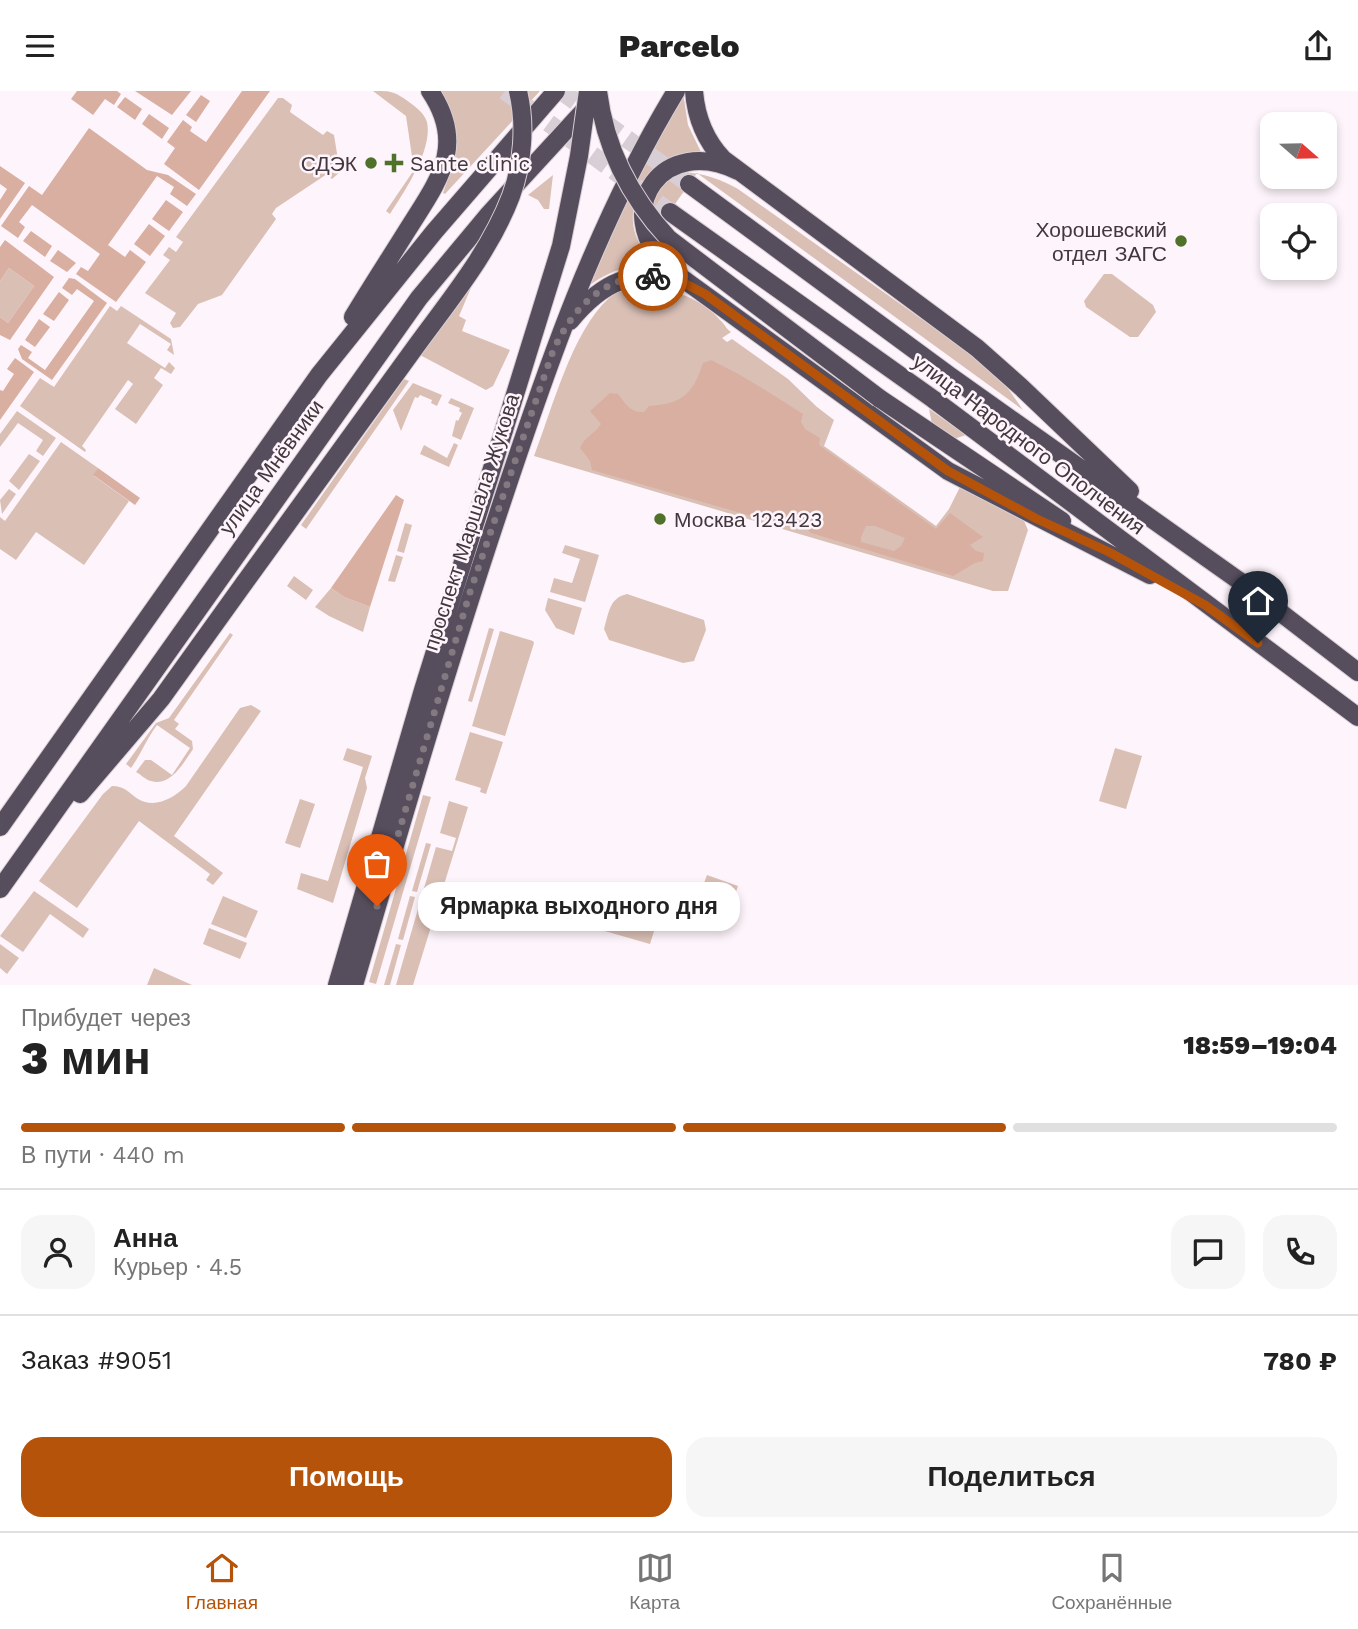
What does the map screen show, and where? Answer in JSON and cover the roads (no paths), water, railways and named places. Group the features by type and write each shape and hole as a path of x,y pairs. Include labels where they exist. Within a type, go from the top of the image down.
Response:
{"main road":[{"path":"319,375 440,177 448,149 447,135 442,113 430,91"},
{"path":"16,868 161,699 459,287 494,234 518,172 523,124 518,91"},
{"name":"улица Мнёвники","path":"0,827 319,375 434,232 556,91"},
{"name":"проспект Маршала Жукова","path":"337,985 419,701 561,246 579,156 588,91"},
{"path":"600,91 603,122 625,181 649,218 669,240 879,398 1109,552"},
{"name":"улица Мнёвники","path":"0,889 419,298 497,205 600,91"},
{"name":"проспект Маршала Жукова","path":"354,985 470,592 553,351 615,204 652,131 676,91"},
{"path":"694,91 697,113 706,138 723,159 977,348 1175,535"},
{"path":"738,171 711,160 687,162 658,177 646,197 642,220 650,244 664,263 690,285 948,471 1037,519 1109,552 1205,605"},
{"name":"улица Народного Ополчения","path":"689,184 950,376 1175,535 1358,672"},
{"name":"улица Народного Ополчения","path":"670,212 933,399 1358,717"},
{"path":"553,351 578,311 612,283 652,276 690,285"}],"tunnel":[{"path":"505,91 670,212"},
{"path":"561,91 689,184"}],"place":[{"name":"СДЭК","path":"371,163"},
{"name":"Sante clinic","path":"394,163"},
{"name":"Хорошевский отдел ЗАГС","path":"1181,241"},
{"name":"Москва 123423","path":"660,519"},
{"name":"Ярмарка выходного дня","path":"377,906"}]}
